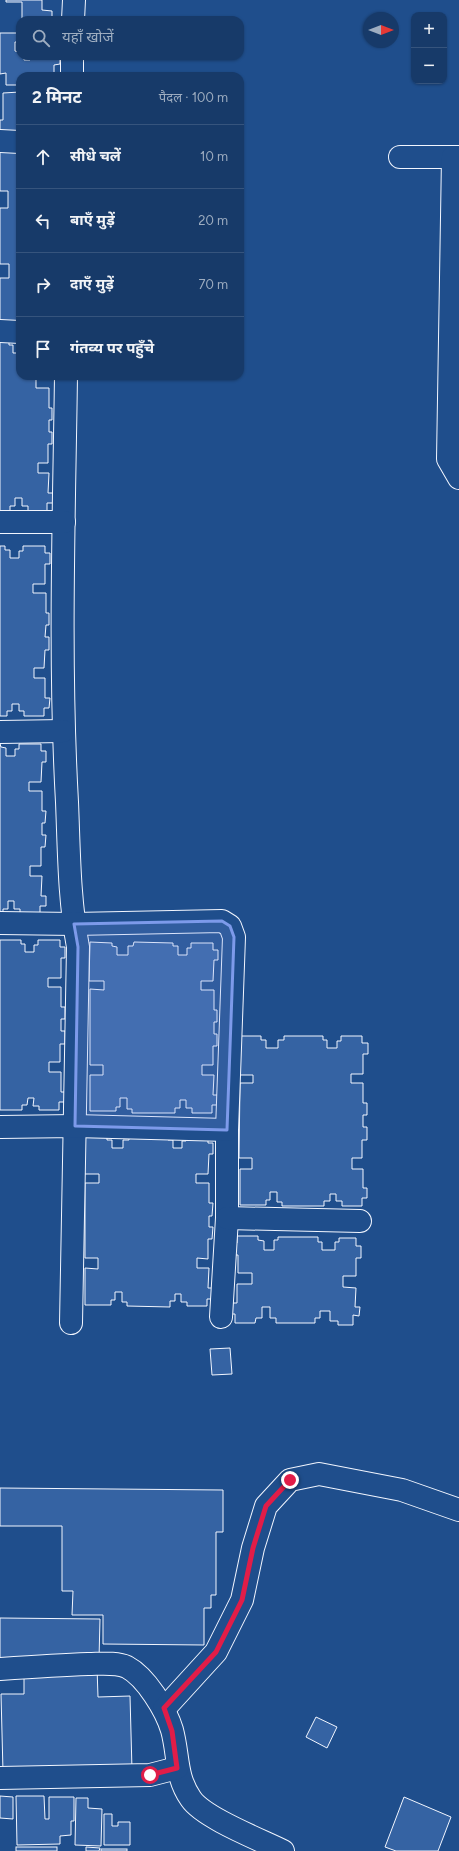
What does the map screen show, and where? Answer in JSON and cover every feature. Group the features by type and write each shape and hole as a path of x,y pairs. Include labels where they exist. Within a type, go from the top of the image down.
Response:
{"street":[{"path":"73,16 74,0"},
{"path":"72,60 72,72"},
{"path":"0,140 16,142"},
{"path":"400,157 456,157 455,319 448,459 459,478"},
{"path":"0,331 16,332"},
{"path":"66,380 63,731 74,924 78,947 71,1323"},
{"path":"0,522 64,522"},
{"path":"0,732 63,731"},
{"path":"0,923 74,924 222,921 230,926 234,936 227,1130 227,1218 221,1317"},
{"path":"0,1127 75,1126 227,1130"},
{"path":"227,1218 360,1221"},
{"path":"164,1708 216,1652 242,1600 253,1548 266,1506 290,1480 319,1474 402,1490 459,1510"},
{"path":"0,1669 47,1665 111,1664 127,1667 141,1678 164,1708 172,1731 177,1768 181,1783 192,1801 211,1816 283,1851"},
{"path":"0,1778 150,1775 177,1768"}],"highlighted area":[{"path":"222,921 230,926 234,937 227,1130 75,1126 78,947 74,924"}],"building":[{"path":"6,0 42,0 42,10 52,11 52,16 22,16 22,2 6,2"},
{"path":"0,33 16,33 16,60 60,60 60,64 54,65 54,72 16,72 16,85 6,85 6,73 0,74"},
{"path":"16,92 16,136 0,135 0,120 3,120 3,93"},
{"path":"0,152 16,152 16,323 0,323 0,278 9,278 9,264 0,264 0,208 8,208 8,191 0,191"},
{"path":"0,341 9,341 9,345 13,345 13,353 16,353 16,380 36,380 36,388 49,388 49,408 52,408 52,420 49,420 49,432 52,432 52,444 48,444 48,463 38,463 38,473 49,473 48,493 53,493 53,503 47,503 47,511 28,511 28,506 22,506 22,498 15,498 15,506 10,506 10,511 0,511"},
{"path":"0,546 5,546 5,550 10,550 10,558 19,558 19,551 23,551 23,546 45,546 45,553 50,553 50,564 45,564 45,584 33,584 33,593 46,593 46,613 49,613 49,625 46,625 45,637 49,637 49,650 45,650 44,668 34,668 34,678 45,678 45,698 50,698 49,708 44,708 44,716 24,716 24,711 19,711 19,704 12,704 12,711 7,711 7,716 0,716"},
{"path":"0,744 1,747 6,748 6,756 15,756 15,749 19,749 19,744 41,744 41,751 46,751 46,762 42,762 41,782 29,782 29,791 42,791 42,811 46,811 45,823 42,823 42,835 46,835 45,847 41,847 41,866 30,866 30,876 42,876 41,896 46,896 46,906 40,906 40,914 20,914 20,909 14,909 14,901 8,901 8,909 3,909 3,914 0,914"},
{"path":"0,940 21,940 21,944 25,944 25,952 34,952 34,945 38,945 38,940 60,940 60,947 65,947 65,958 61,958 61,978 48,978 48,987 61,987 61,1007 65,1007 65,1019 61,1019 61,1031 65,1031 65,1044 60,1044 60,1062 49,1062 49,1072 61,1072 61,1092 65,1092 65,1102 59,1102 59,1110 39,1110 39,1106 33,1106 34,1098 28,1098 27,1105 22,1105 22,1110 0,1110"},
{"path":"90,942 112,943 112,946 117,947 117,955 128,955 128,946 133,946 134,942 173,943 173,946 178,946 178,955 187,955 187,948 191,948 191,943 213,943 213,950 218,950 218,960 214,960 213,981 201,981 201,990 214,990 214,1010 217,1010 217,1022 214,1022 214,1034 217,1034 217,1046 213,1046 213,1065 202,1065 202,1075 214,1075 213,1095 218,1095 217,1105 212,1105 212,1113 192,1113 192,1108 186,1108 186,1100 180,1100 180,1108 175,1108 175,1113 132,1113 132,1109 127,1109 127,1098 120,1098 120,1107 116,1107 116,1111 90,1111 90,1075 103,1075 103,1065 90,1065 90,989 104,990 104,981 89,981"},
{"path":"239,1036 261,1036 261,1040 266,1040 266,1048 278,1048 278,1040 284,1040 284,1036 323,1036 323,1040 327,1040 327,1048 337,1048 337,1041 341,1041 341,1036 362,1036 362,1043 368,1043 368,1054 363,1054 363,1074 351,1074 351,1083 363,1083 363,1103 367,1103 367,1115 363,1115 363,1127 367,1127 367,1140 362,1140 362,1158 352,1158 352,1169 363,1169 363,1188 367,1188 367,1198 362,1198 362,1206 342,1206 342,1201 336,1201 336,1194 330,1194 330,1201 324,1201 324,1206 282,1206 282,1202 277,1202 277,1192 270,1192 270,1200 266,1200 266,1205 240,1205 240,1169 252,1169 252,1158 239,1158 240,1083 253,1083 253,1075 239,1075"},
{"path":"85,1136 107,1136 107,1140 112,1140 112,1148 123,1148 123,1140 129,1140 129,1136 168,1136 168,1140 173,1140 173,1148 182,1148 182,1141 186,1141 186,1136 208,1136 208,1143 213,1143 213,1154 209,1154 208,1174 196,1174 196,1183 209,1183 209,1203 213,1203 212,1216 209,1216 209,1227 213,1227 212,1239 208,1239 208,1259 197,1258 197,1268 209,1268 208,1288 213,1288 213,1299 207,1299 207,1306 187,1306 187,1302 181,1302 181,1294 175,1294 175,1301 170,1301 170,1307 127,1306 127,1302 122,1302 122,1292 115,1292 115,1300 111,1300 111,1305 85,1305 85,1268 98,1269 98,1258 85,1258 85,1183 99,1183 99,1174 84,1174"},
{"path":"237,1236 258,1236 258,1240 264,1241 264,1250 274,1250 274,1240 278,1240 278,1237 318,1237 318,1242 322,1242 322,1250 335,1250 335,1242 339,1242 339,1238 356,1238 356,1246 361,1246 361,1258 356,1258 356,1276 343,1276 343,1287 356,1288 355,1307 360,1307 359,1316 353,1315 353,1325 338,1325 338,1321 330,1321 330,1311 320,1311 320,1318 315,1318 315,1323 276,1323 276,1318 270,1318 270,1307 262,1307 262,1318 256,1318 255,1323 235,1323 235,1314 232,1314 232,1303 237,1303 237,1284 252,1284 252,1273 238,1273 238,1255 233,1255 233,1243 237,1243"},
{"path":"230,1348 232,1374 212,1375 210,1349"},
{"path":"0,1488 223,1490 223,1532 216,1532 216,1595 211,1595 211,1608 204,1608 204,1645 103,1644 103,1615 72,1615 73,1591 62,1591 62,1526 0,1526"},
{"path":"0,1618 100,1619 99,1659 0,1660"},
{"path":"97,1667 98,1697 130,1696 132,1770 3,1772 1,1694 24,1694 24,1677"},
{"path":"316,1717 337,1727 327,1748 306,1737"},
{"path":"0,1796 13,1797 13,1819 0,1818"},
{"path":"16,1796 44,1796 45,1819 49,1819 49,1797 74,1797 74,1821 71,1821 71,1835 60,1836 60,1844 17,1845"},
{"path":"404,1797 451,1817 438,1851 396,1851 385,1847"},
{"path":"76,1798 88,1798 88,1808 102,1809 101,1846 75,1845"},
{"path":"104,1814 112,1814 112,1826 118,1826 118,1822 130,1822 130,1845 104,1845"},
{"path":"16,1847 57,1847 57,1851 16,1851"},
{"path":"86,1847 100,1848 99,1851 86,1851"},
{"path":"101,1849 127,1849 127,1851 101,1851"}],"route":[{"path":"150,1775 177,1768 172,1731 164,1708 216,1652 242,1600 253,1548 266,1506 290,1480"}]}
